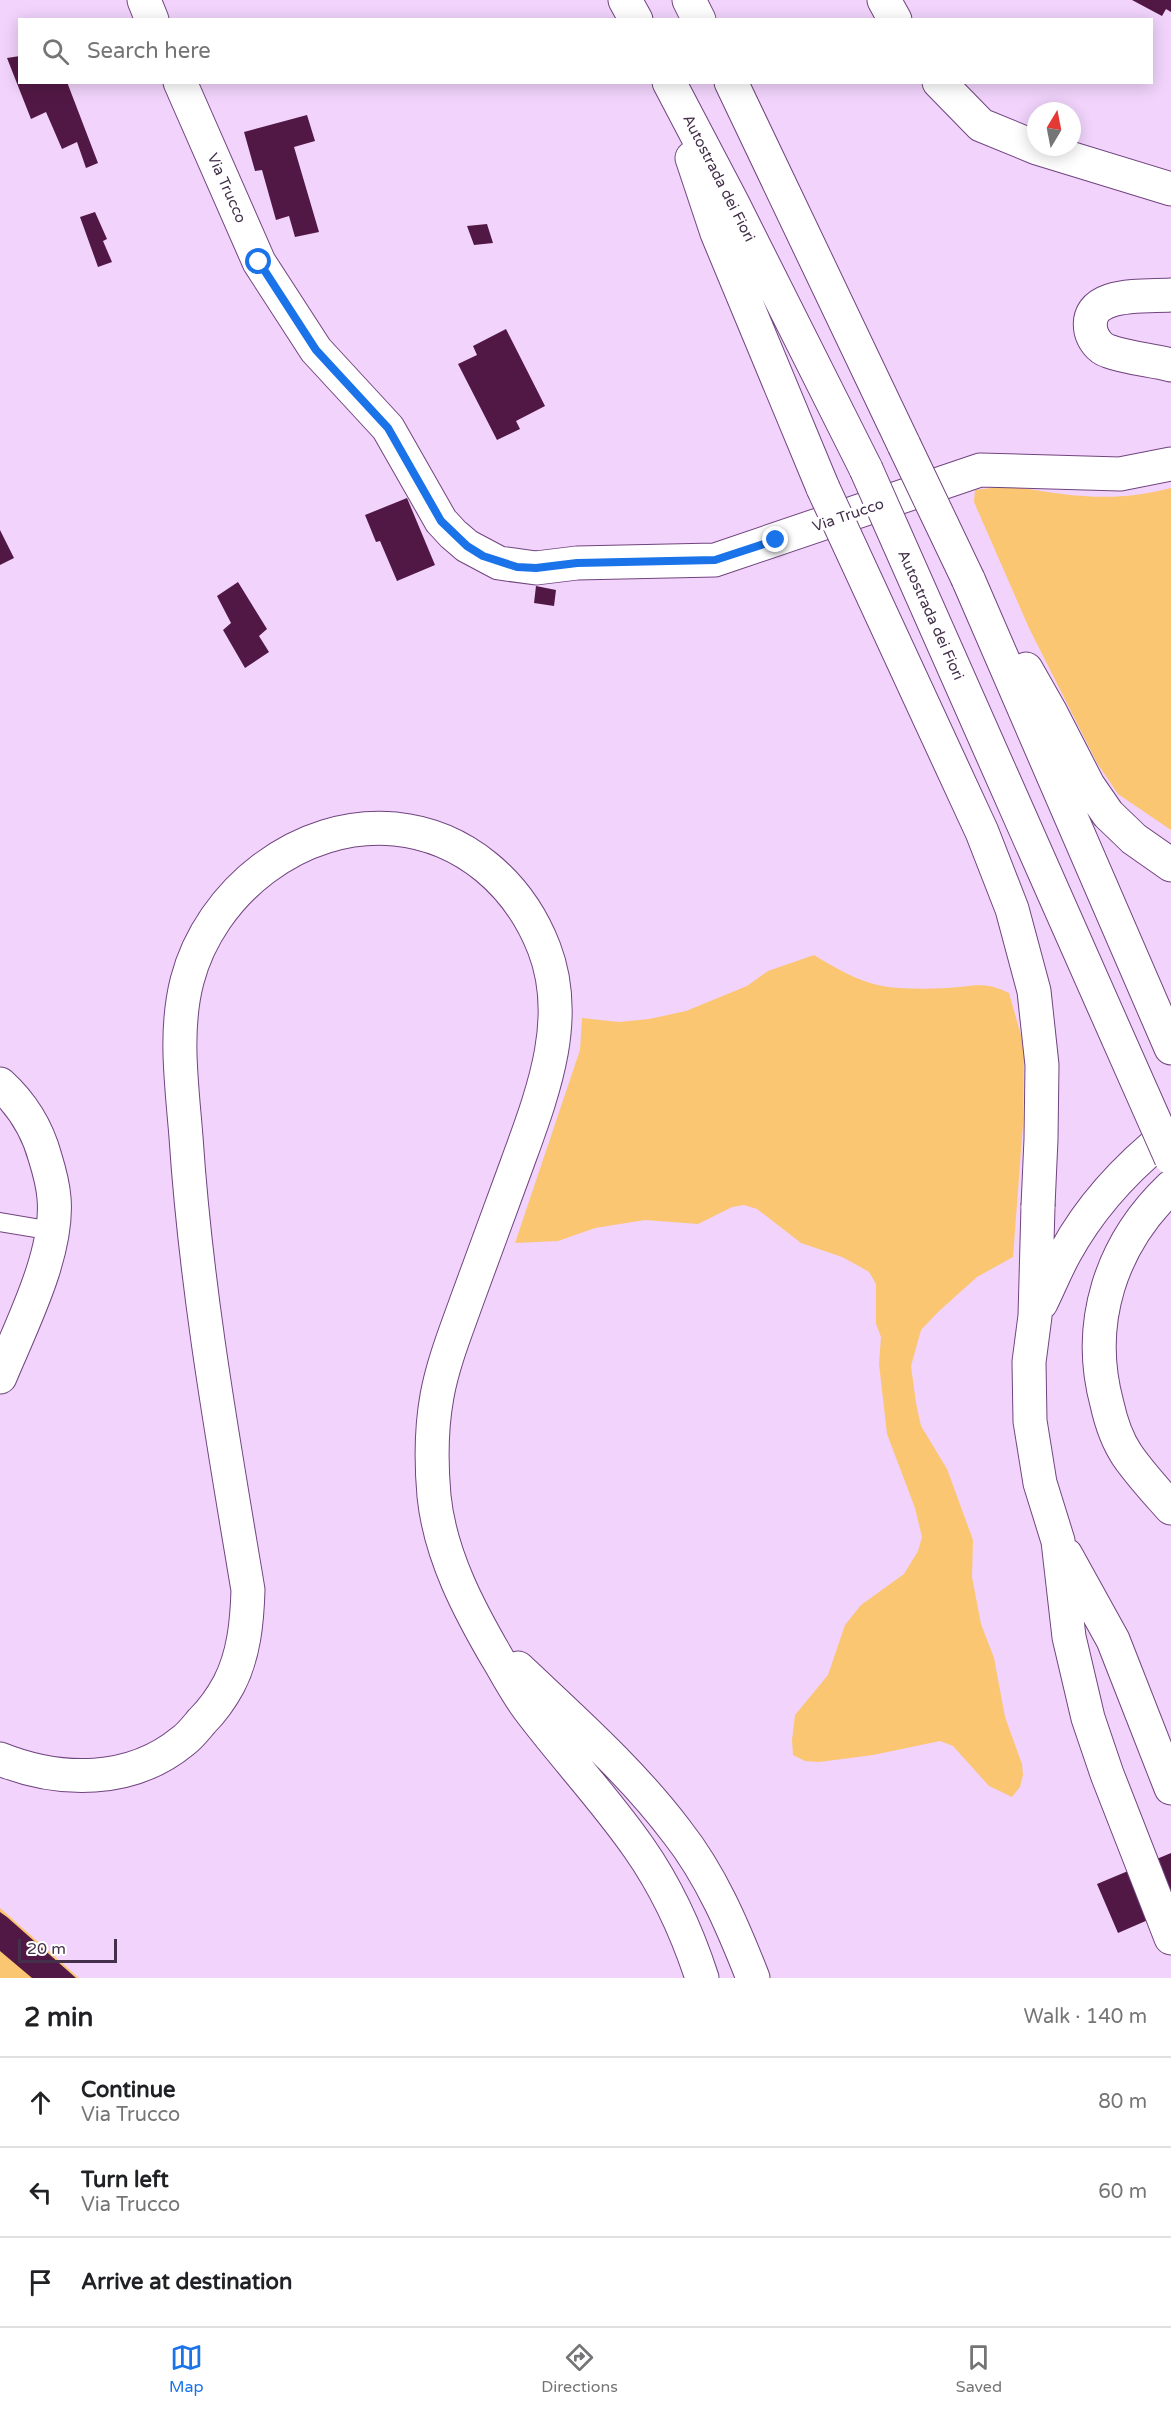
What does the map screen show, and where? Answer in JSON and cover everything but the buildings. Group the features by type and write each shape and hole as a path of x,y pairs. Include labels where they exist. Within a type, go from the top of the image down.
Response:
{"main road":[{"path":"144,0 151,18"},
{"path":"625,0 635,18"},
{"path":"688,0 698,18"},
{"path":"884,0 894,18"},
{"name":"Via Trucco","path":"181,84 259,262 316,350 388,428 447,528 467,546 499,562 536,568 577,563 715,560 980,470 1120,474 1171,464"},
{"path":"732,84 968,579 1171,1048"},
{"path":"941,84 981,125 1037,148 1171,189"},
{"path":"672,87 699,183 717,233 823,488 982,832 1012,909 1034,991 1042,1065 1035,1316 1029,1362 1030,1421 1040,1483 1058,1540 1069,1637 1089,1718 1107,1774 1171,1938"},
{"name":"Autostrada dei Fiori","path":"672,87 866,469 1171,1158"},
{"path":"1171,296 1113,298 1103,302 1095,309 1090,329 1093,338 1107,351 1171,364"},
{"path":"968,579 1019,657 1052,713 1088,785 1108,814 1134,839 1171,865"},
{"path":"0,1759 59,1776 92,1776 129,1770 159,1757 184,1741 210,1713 229,1685 240,1654 247,1624 248,1590 213,1383 190,1197 180,1058 181,1020 187,981 198,949 215,918 238,889 267,866 302,847 338,833 397,829 458,848 489,868 509,887 529,913 546,951 555,987 552,1051 541,1099 452,1340 437,1392 431,1449 434,1500 441,1537 461,1590 484,1635 524,1703 640,1849 669,1896 693,1950 702,1978"},
{"path":"0,1084 30,1117 40,1138 55,1199 53,1231 36,1292 0,1377"},
{"path":"1035,1316 1065,1253 1093,1208 1131,1166 1171,1131"},
{"path":"1171,1187 1153,1204 1131,1233 1116,1264 1102,1303 1099,1340 1100,1380 1112,1424 1127,1454 1171,1508"},
{"path":"1058,1540 1113,1640 1171,1788"},
{"path":"484,1635 638,1785 678,1833 712,1886 739,1941 753,1978"}],"lane":[{"path":"0,1222 53,1231"}],"shaded area":[{"path":"1008,486 1070,495 1109,497 1171,488 1171,830 1118,794 1097,763 1029,628 974,502 975,490"},
{"path":"814,955 855,977 887,987 929,989 984,985 1000,989 1009,993 1024,1046 1023,1124 1013,1257 977,1277 921,1330 911,1366 921,1426 947,1469 973,1540 972,1577 981,1624 994,1658 1005,1717 1022,1764 1023,1775 1020,1787 1012,1797 989,1786 953,1746 940,1741 873,1755 819,1762 805,1761 793,1755 795,1715 828,1675 845,1625 861,1605 904,1574 918,1551 922,1537 915,1508 887,1434 879,1364 881,1337 876,1324 876,1284 869,1272 842,1257 801,1243 757,1209 744,1205 732,1207 698,1224 645,1220 595,1228 558,1241 515,1243 580,1050 582,1018 619,1022 649,1019 686,1011 747,986 768,971"},
{"path":"0,1908 79,1978 0,1978"}],"route":[{"path":"259,262 316,350 388,428 441,521 467,546 483,556 517,567 536,568 577,563 715,560 776,540"}]}
